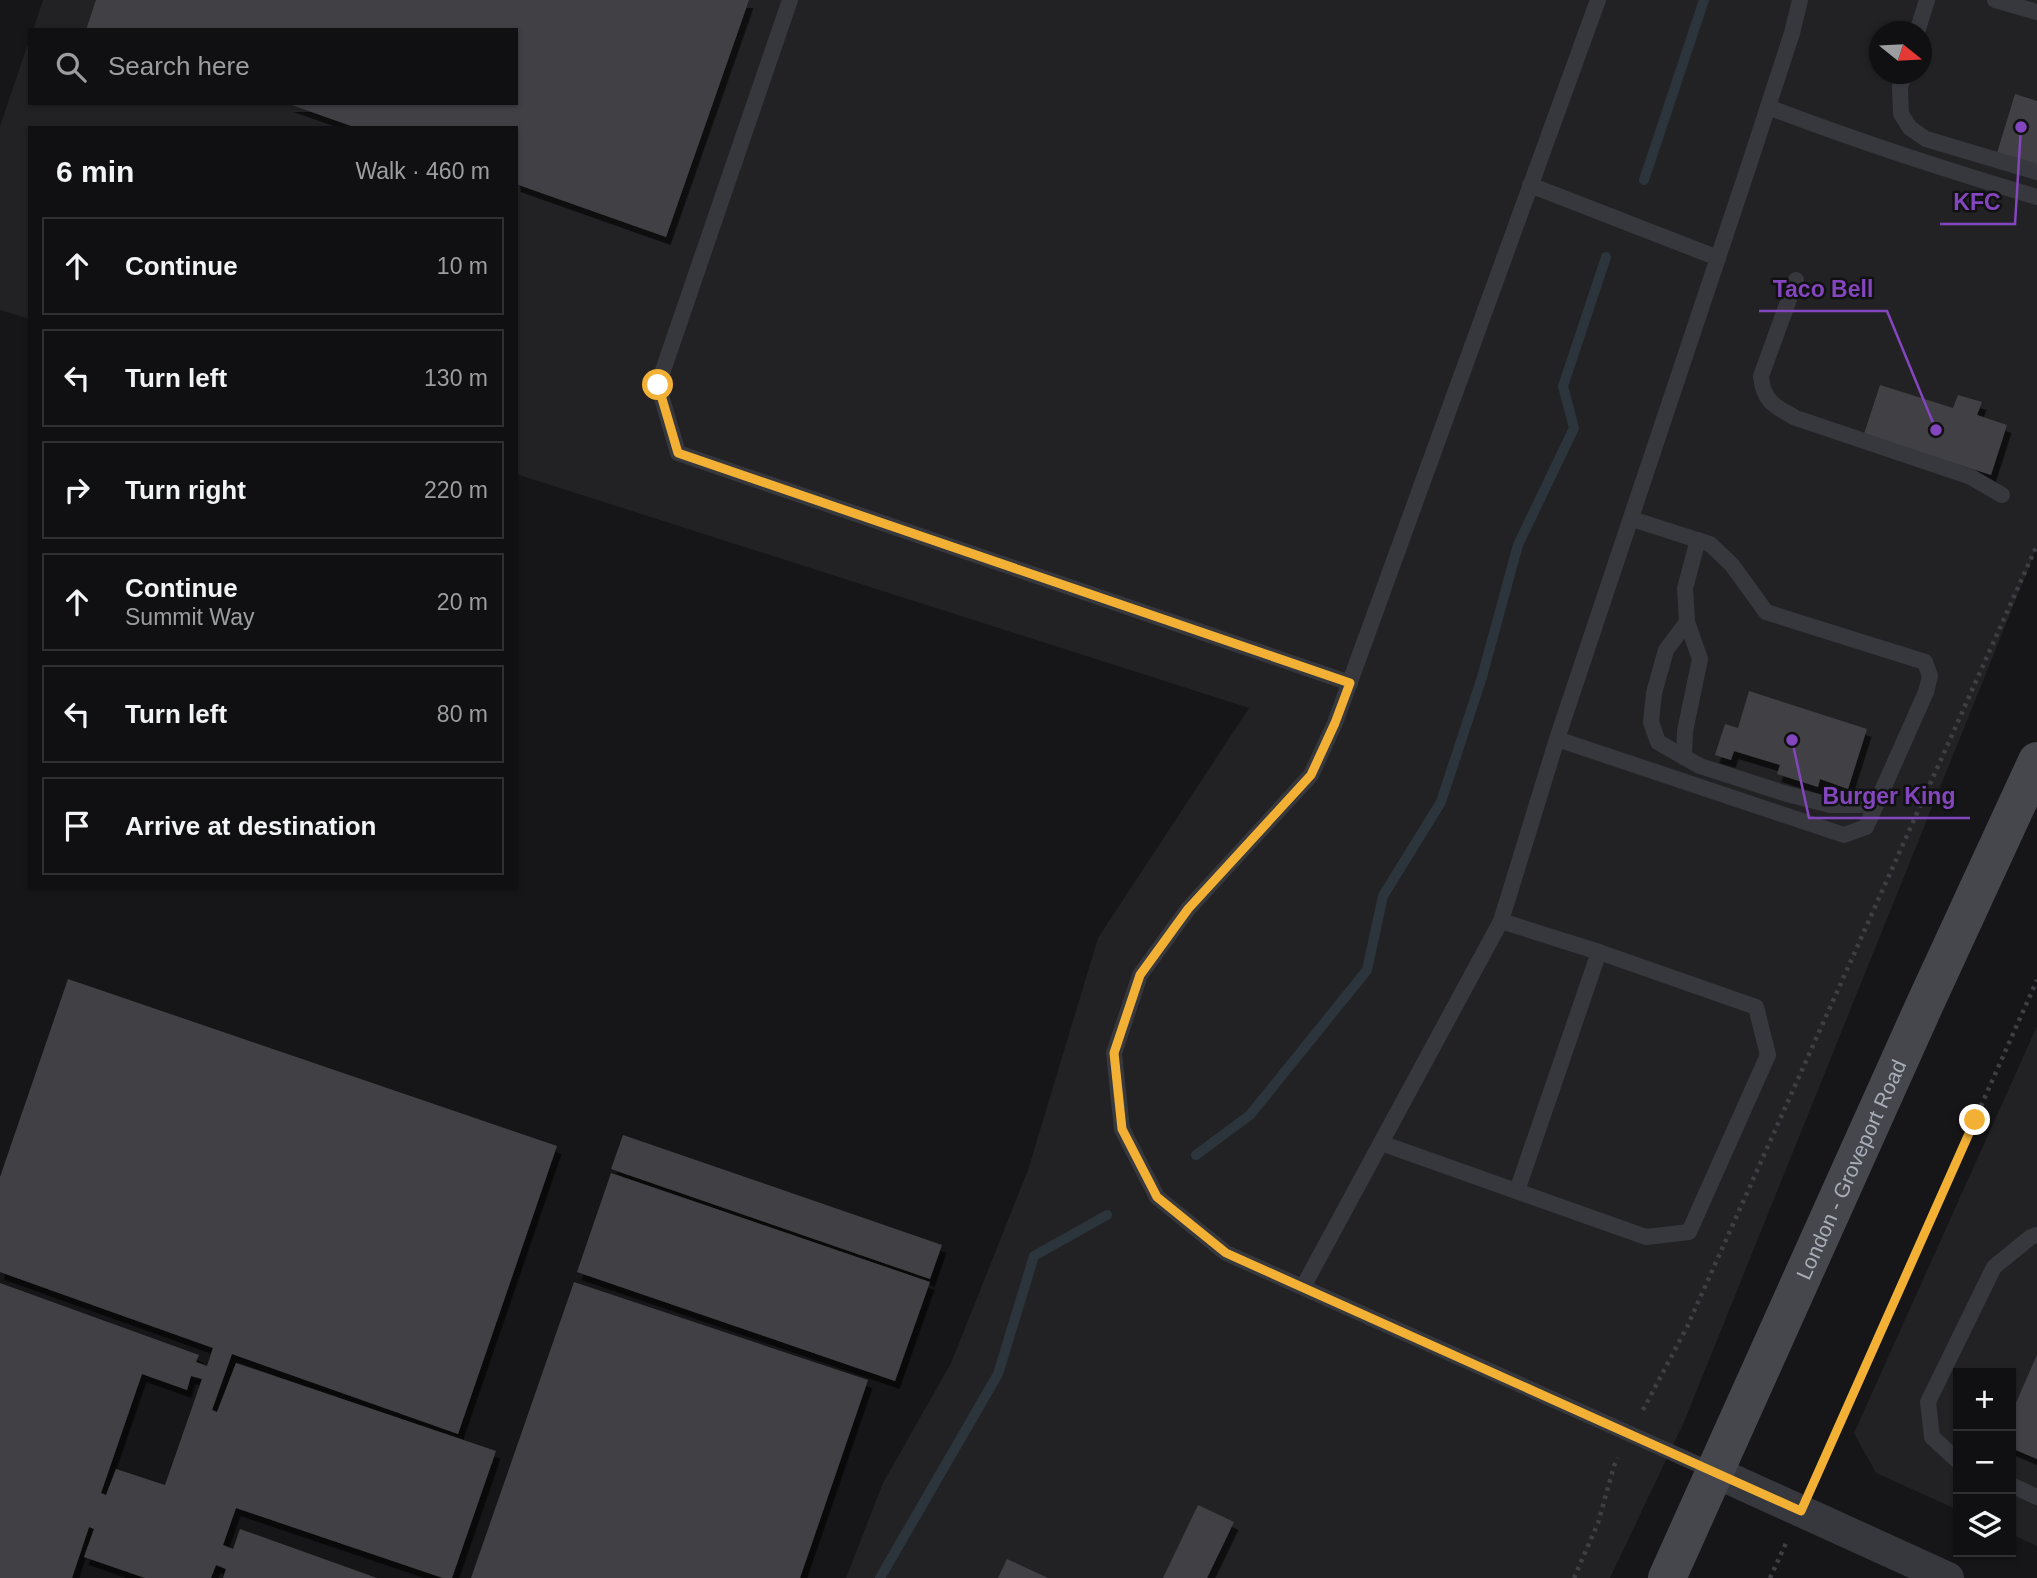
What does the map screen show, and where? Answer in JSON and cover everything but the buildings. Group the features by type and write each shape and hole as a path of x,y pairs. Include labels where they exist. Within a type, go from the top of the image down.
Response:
{"main road":[{"name":"London - Groveport Road","path":"1667,1578 1929,994 2037,761"}],"street":[{"path":"1715,1472 1948,1578"}],"lane":[{"path":"790,0 658,385 678,453 1350,683"},
{"path":"1598,0 1335,723 1311,775 1188,909 1140,975 1114,1053 1122,1129 1157,1197 1226,1253 1715,1472"},
{"path":"1303,1287 1501,921 1557,739 1768,107 1800,0"},
{"path":"1920,21 1927,0"},
{"path":"1995,0 2037,12"},
{"path":"1901,84 1901,114 1910,128 1926,139 2037,172"},
{"path":"1768,107 1905,156 2037,197"},
{"path":"1530,185 1718,258"},
{"path":"1796,280 1761,376 1761,386 1775,407 1796,418 1971,477 2002,495"},
{"path":"1557,739 1844,835 1866,827 1926,692 1930,676 1925,662 1766,612 1732,565 1710,544 1632,519"},
{"path":"1684,757 1685,731 1700,659 1687,622 1685,588 1698,540"},
{"path":"1687,622 1667,650 1654,693 1651,722 1658,742 1700,766 1787,794 1830,805 1876,805"},
{"path":"1381,1143 1646,1237 1689,1232 1768,1055 1756,1007 1501,921"},
{"path":"1517,1191 1598,952"},
{"path":"1953,1456 1932,1437 1928,1402 1994,1267 2037,1235"},
{"path":"2016,1487 2037,1497"}],"path":[{"path":"1574,1578 1598,1523 1614,1466 1687,1327 2037,545"},
{"path":"1770,1578 2037,980"}],"shaded area":[{"path":"43,0 2037,0 2037,547 1684,1422 1610,1578 846,1578 883,1483 951,1363 1028,1170 1098,938 1249,708 518,475 518,126 28,126 28,318 0,310 0,126 28,44 28,105 518,105 518,28 34,28"},
{"path":"2037,1026 2037,1546 2016,1536 2016,1368 1953,1368 1953,1508 1876,1473 1854,1433"}],"waterway":[{"path":"1644,180 1704,0"},
{"path":"1196,1155 1250,1115 1367,970 1383,896 1441,802 1482,677 1518,545 1574,428 1563,386 1606,257"},
{"path":"880,1578 998,1374 1034,1256 1107,1215"}],"place":[{"name":"KFC","path":"2021,127"},
{"name":"Taco Bell","path":"1936,430"},
{"name":"Burger King","path":"1792,740"}],"route":[{"path":"658,385 678,453 1350,683 1311,775 1188,909 1140,975 1114,1053 1122,1129 1157,1197 1226,1253 1801,1511 1975,1120"}]}
